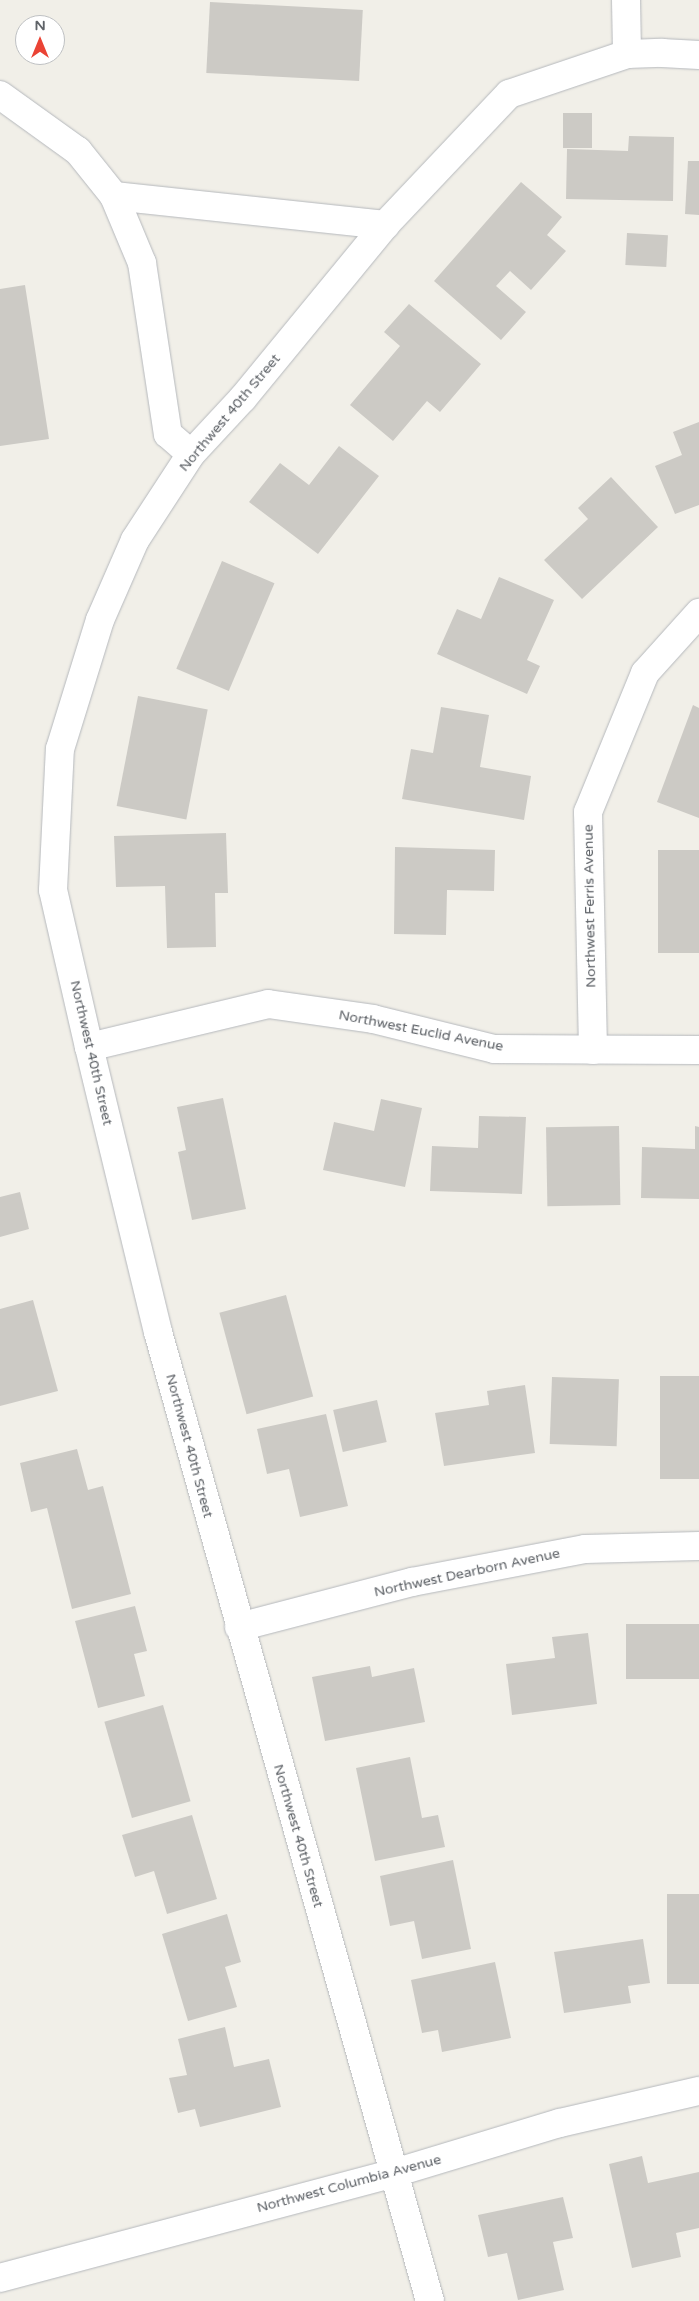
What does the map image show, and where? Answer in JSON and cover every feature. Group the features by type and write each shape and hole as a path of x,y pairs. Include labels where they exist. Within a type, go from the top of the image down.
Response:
{"street":[{"path":"626,0 627,54"},
{"name":"Northwest 40th Street","path":"430,2301 239,1627 158,1332 89,1047 53,890 60,749 100,620 135,540 191,454 244,398 385,225 509,94 627,54 699,55"},
{"path":"0,96 78,151 114,196 142,263 168,434 191,454"},
{"path":"114,196 385,225"},
{"name":"Northwest Ferris Avenue","path":"593,1050 588,812 645,673 699,613"},
{"name":"Northwest Euclid Avenue","path":"89,1047 268,1004 373,1019 494,1049 699,1050"},
{"name":"Northwest Dearborn Avenue","path":"239,1627 412,1582 585,1549 699,1546"},
{"name":"Northwest Columbia Avenue","path":"0,2278 394,2173 560,2123 699,2091"}],"building":[{"path":"210,2 363,10 359,81 206,73"},
{"path":"563,113 592,113 592,148 563,148"},
{"path":"629,136 674,137 673,201 566,199 567,149 628,151"},
{"path":"688,161 699,161 699,215 685,214"},
{"path":"521,182 562,217 547,235 566,251 531,290 510,271 496,286 526,312 501,340 434,281"},
{"path":"627,233 668,235 666,267 625,265"},
{"path":"25,285 49,439 0,446 0,289"},
{"path":"409,304 481,364 440,412 427,401 393,441 350,405 400,346 384,332"},
{"path":"699,422 699,505 675,514 655,466 682,455 673,432"},
{"path":"339,446 379,476 318,554 249,502 280,463 309,485"},
{"path":"611,477 658,527 582,599 544,560 588,519 578,508"},
{"path":"222,561 274,583 229,691 176,669"},
{"path":"499,577 554,600 527,660 540,666 527,694 437,654 457,609 481,619"},
{"path":"138,696 208,710 186,819 117,806"},
{"path":"693,705 699,708 699,818 657,802"},
{"path":"441,707 489,715 480,767 531,776 524,820 402,799 411,749 433,753"},
{"path":"226,833 228,893 215,893 216,947 167,948 165,886 116,887 114,836"},
{"path":"395,847 495,850 494,891 447,890 446,935 394,934"},
{"path":"658,850 699,850 699,953 658,953"},
{"path":"223,1098 246,1209 192,1220 178,1152 186,1150 177,1107"},
{"path":"381,1099 422,1108 405,1187 323,1170 334,1122 374,1131"},
{"path":"479,1116 526,1117 522,1194 430,1191 432,1146 478,1148"},
{"path":"619,1126 620,1205 547,1206 546,1127"},
{"path":"695,1126 699,1127 699,1199 641,1198 642,1147 695,1149"},
{"path":"20,1192 29,1229 0,1237 0,1197"},
{"path":"286,1295 313,1396 247,1414 219,1313"},
{"path":"33,1300 58,1391 0,1406 0,1309"},
{"path":"660,1376 699,1376 699,1479 660,1479"},
{"path":"552,1377 619,1379 617,1446 550,1444"},
{"path":"525,1385 535,1453 444,1466 435,1413 489,1405 487,1391"},
{"path":"377,1400 387,1442 343,1452 333,1410"},
{"path":"326,1414 348,1506 300,1517 289,1469 267,1474 257,1429"},
{"path":"77,1449 88,1490 103,1486 131,1594 72,1609 47,1508 31,1512 20,1463"},
{"path":"135,1606 147,1651 134,1654 145,1696 98,1708 75,1621"},
{"path":"626,1624 699,1624 699,1679 626,1679"},
{"path":"588,1633 597,1704 512,1715 506,1664 555,1658 552,1637"},
{"path":"370,1666 372,1677 414,1668 425,1722 325,1741 312,1677"},
{"path":"163,1705 191,1801 132,1818 104,1722"},
{"path":"410,1757 422,1818 438,1815 445,1847 375,1861 356,1768"},
{"path":"192,1815 217,1899 167,1914 154,1871 135,1877 122,1835"},
{"path":"453,1860 471,1949 422,1959 414,1921 390,1926 380,1876"},
{"path":"667,1894 699,1894 699,1984 667,1984"},
{"path":"227,1914 241,1962 225,1967 237,2007 188,2021 162,1934"},
{"path":"643,1939 650,1983 628,1986 631,2003 564,2013 554,1952"},
{"path":"495,1962 511,2038 442,2052 438,2030 422,2033 411,1980"},
{"path":"225,2027 234,2067 269,2059 281,2107 200,2127 195,2109 178,2113 169,2078 187,2075 178,2039"},
{"path":"642,2156 648,2183 699,2172 699,2228 676,2233 681,2257 632,2268 609,2164"},
{"path":"563,2197 573,2238 553,2242 564,2290 518,2300 507,2253 488,2257 478,2215"}]}
